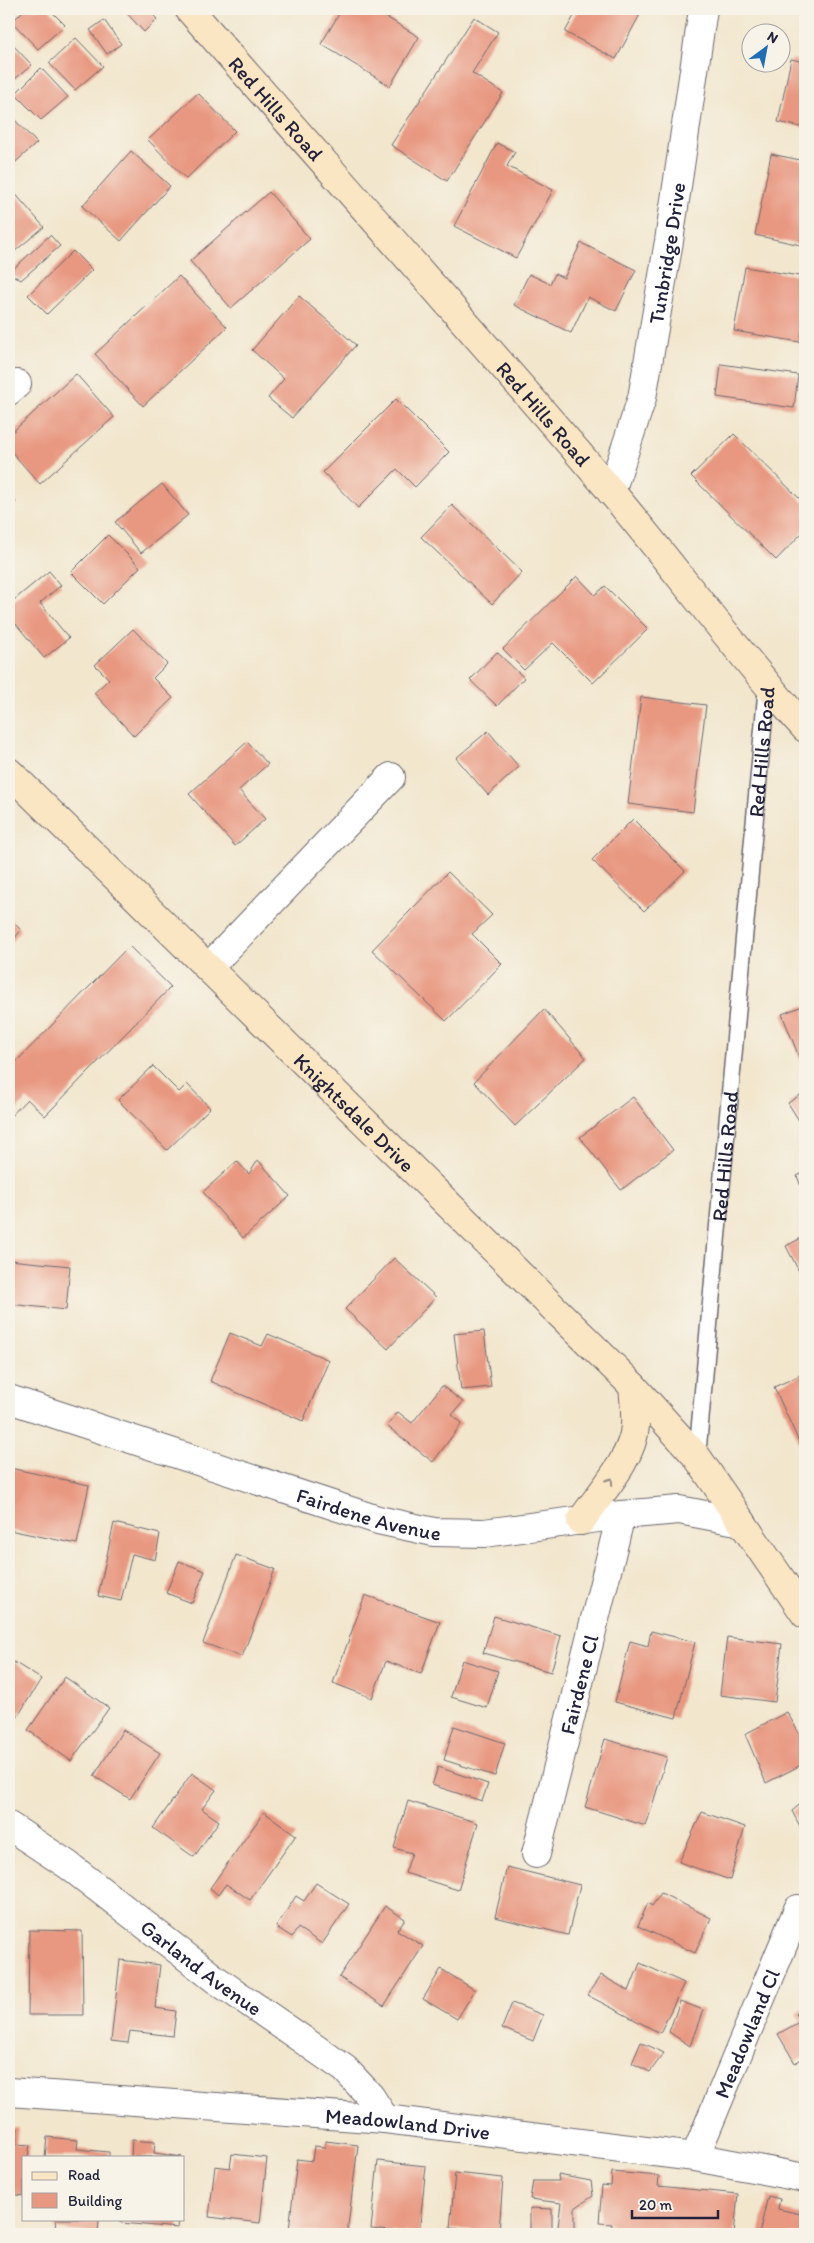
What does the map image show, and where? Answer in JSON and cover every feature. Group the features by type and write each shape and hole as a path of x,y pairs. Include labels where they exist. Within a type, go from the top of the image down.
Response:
{"main road":[{"name":"Red Hills Road","path":"189,9 480,339 611,492 767,685"},
{"path":"767,685 805,728"},
{"name":"Knightsdale Drive","path":"9,772 633,1386 697,1457"},
{"path":"581,1521 612,1479 628,1450 635,1427 633,1386"},
{"path":"697,1457 805,1614"}],"street":[{"name":"Tunbridge Drive","path":"611,492 642,398 670,241 703,9"},
{"path":"208,968 391,777"},
{"name":"Fairdene Avenue","path":"9,1399 378,1520 434,1532 484,1534 621,1515 679,1510 742,1522"},
{"name":"Fairdene Cl","path":"536,1854 621,1515"},
{"name":"Garland Avenue","path":"9,1826 68,1865 215,1979 345,2069 370,2096 385,2119"},
{"name":"Meadowland Cl","path":"695,2157 798,1909"},
{"name":"Meadowland Drive","path":"9,2092 385,2119 695,2157 805,2178"}],"lane":[{"name":"Red Hills Road","path":"697,1457 767,685"}],"building":[{"path":"25,9 49,9 65,25 38,49 12,22"},
{"path":"123,9 147,9 157,19 144,32"},
{"path":"342,9 387,9 383,15 419,37 390,86 321,44"},
{"path":"578,9 643,9 616,59 565,32"},
{"path":"474,17 498,32 472,73 503,93 447,181 391,145"},
{"path":"104,20 121,44 107,54 90,30"},
{"path":"76,38 103,66 75,90 49,63"},
{"path":"9,41 32,65 9,84"},
{"path":"792,59 805,62 805,128 778,122 788,72 792,72"},
{"path":"41,68 68,97 41,120 15,94"},
{"path":"198,93 235,131 186,179 148,140"},
{"path":"9,116 37,143 10,167"},
{"path":"497,143 515,152 507,166 553,190 516,258 454,226"},
{"path":"131,151 170,186 121,241 82,206"},
{"path":"771,154 805,161 805,246 755,235"},
{"path":"12,190 44,227 9,256 9,193"},
{"path":"269,192 310,239 231,308 190,261"},
{"path":"50,235 60,246 21,280 9,273"},
{"path":"581,243 636,270 616,311 588,297 571,333 514,305 529,274 550,284 555,274 564,278"},
{"path":"73,251 92,270 47,314 28,295"},
{"path":"745,267 805,277 805,312 800,342 734,331"},
{"path":"179,276 227,327 143,406 95,354"},
{"path":"299,296 356,345 292,418 268,398 284,379 252,350"},
{"path":"721,364 798,375 794,408 717,397"},
{"path":"76,374 114,417 40,484 9,449 9,435"},
{"path":"396,399 449,452 415,487 397,469 358,508 323,472"},
{"path":"734,434 805,504 805,530 776,560 691,476"},
{"path":"162,484 188,515 141,553 115,522"},
{"path":"9,494 16,502 9,510"},
{"path":"452,505 522,572 492,604 421,537"},
{"path":"108,535 140,567 103,604 71,572"},
{"path":"49,571 61,585 40,603 69,638 44,658 16,624 9,629 9,604"},
{"path":"577,576 595,595 605,586 648,629 593,683 553,643 524,670 503,649"},
{"path":"133,629 167,664 153,678 173,698 134,736 94,693 109,679 95,665"},
{"path":"497,652 524,678 497,706 470,680"},
{"path":"641,697 706,705 693,812 628,804"},
{"path":"488,731 519,767 488,795 456,758"},
{"path":"247,742 268,764 239,790 265,819 235,846 189,794"},
{"path":"633,819 685,871 644,911 592,860"},
{"path":"448,872 492,915 472,934 502,964 446,1021 372,950"},
{"path":"9,918 21,930 9,946"},
{"path":"129,946 171,987 45,1116 27,1099 9,1118 9,1060 14,1064"},
{"path":"805,1005 805,1061 801,1062 782,1014"},
{"path":"544,1009 586,1058 515,1126 474,1082"},
{"path":"153,1066 179,1092 187,1084 210,1108 167,1150 118,1100"},
{"path":"805,1092 805,1130 788,1103"},
{"path":"633,1097 673,1150 621,1190 580,1137"},
{"path":"258,1160 290,1196 243,1238 203,1192 237,1161 249,1174"},
{"path":"805,1172 805,1197 797,1176"},
{"path":"805,1236 805,1283 786,1246"},
{"path":"394,1258 436,1297 388,1349 345,1309"},
{"path":"9,1260 70,1266 66,1310 9,1304"},
{"path":"484,1331 491,1387 461,1390 454,1334"},
{"path":"230,1333 262,1346 268,1334 329,1360 303,1421 210,1381"},
{"path":"805,1373 805,1455 774,1387"},
{"path":"442,1386 463,1402 452,1415 462,1423 433,1462 387,1426 398,1412 412,1423"},
{"path":"10,1468 89,1485 77,1544 9,1530"},
{"path":"114,1523 160,1534 155,1560 132,1554 121,1601 98,1596"},
{"path":"236,1555 275,1569 242,1657 203,1643"},
{"path":"179,1561 205,1571 192,1603 166,1593"},
{"path":"365,1595 440,1622 421,1674 386,1661 372,1698 333,1683"},
{"path":"494,1616 561,1636 551,1672 483,1653"},
{"path":"651,1631 695,1642 676,1718 615,1702 630,1641 648,1646"},
{"path":"727,1637 782,1644 775,1702 720,1695"},
{"path":"9,1659 41,1679 13,1724 9,1722"},
{"path":"462,1660 498,1671 487,1708 451,1697"},
{"path":"65,1677 109,1708 71,1761 28,1730"},
{"path":"787,1712 805,1744 805,1763 766,1783 745,1734"},
{"path":"454,1726 505,1743 495,1776 444,1760"},
{"path":"123,1730 160,1753 130,1799 94,1776"},
{"path":"605,1739 667,1757 646,1826 585,1807"},
{"path":"438,1767 488,1784 482,1801 432,1785"},
{"path":"192,1773 216,1790 202,1809 219,1821 194,1857 153,1828"},
{"path":"805,1800 805,1836 792,1811"},
{"path":"408,1801 478,1823 458,1890 405,1873 412,1853 394,1848"},
{"path":"264,1812 296,1835 250,1900 226,1884 218,1895 210,1888"},
{"path":"702,1812 745,1827 730,1880 679,1862"},
{"path":"507,1867 580,1885 568,1935 495,1917"},
{"path":"316,1883 349,1904 322,1944 298,1928 292,1937 276,1927 296,1896 304,1901"},
{"path":"661,1893 711,1918 695,1953 638,1926 648,1903 652,1906"},
{"path":"385,1906 405,1919 397,1930 423,1946 384,2006 339,1977"},
{"path":"29,1930 82,1931 83,2015 28,2015"},
{"path":"120,1960 160,1965 155,2008 176,2011 173,2036 130,2031 128,2043 111,2041"},
{"path":"640,1963 684,1983 660,2033 587,1995 601,1975 629,1991"},
{"path":"441,1969 475,1990 457,2019 423,1999"},
{"path":"680,2001 703,2010 690,2046 669,2032"},
{"path":"512,2003 543,2015 533,2041 502,2028"},
{"path":"805,2008 805,2057 795,2063 778,2034 801,2021 796,2014"},
{"path":"641,2042 664,2053 650,2072 632,2063"},
{"path":"9,2128 18,2128 16,2144 30,2145 28,2156 22,2156 22,2196 9,2194"},
{"path":"47,2137 78,2140 77,2149 109,2152 109,2156 45,2156"},
{"path":"132,2140 155,2142 154,2153 175,2156 131,2156"},
{"path":"326,2141 358,2145 347,2234 289,2230 297,2159 312,2161 314,2146 325,2147"},
{"path":"232,2154 267,2158 260,2223 209,2217 215,2166 230,2168"},
{"path":"378,2161 426,2166 419,2234 371,2229"},
{"path":"612,2172 659,2176 658,2186 738,2194 734,2234 611,2234 612,2224 599,2223 602,2185 611,2186"},
{"path":"455,2173 503,2178 499,2233 450,2228"},
{"path":"558,2175 591,2181 593,2196 575,2208 575,2234 557,2234 561,2203 530,2199 533,2181 559,2181"},
{"path":"768,2196 780,2199 778,2209 805,2215 805,2234 759,2234"},
{"path":"530,2208 552,2209 552,2234 530,2234"},
{"path":"56,2220 99,2220 98,2234 55,2229"},
{"path":"122,2220 179,2220 178,2228 121,2223"}]}
